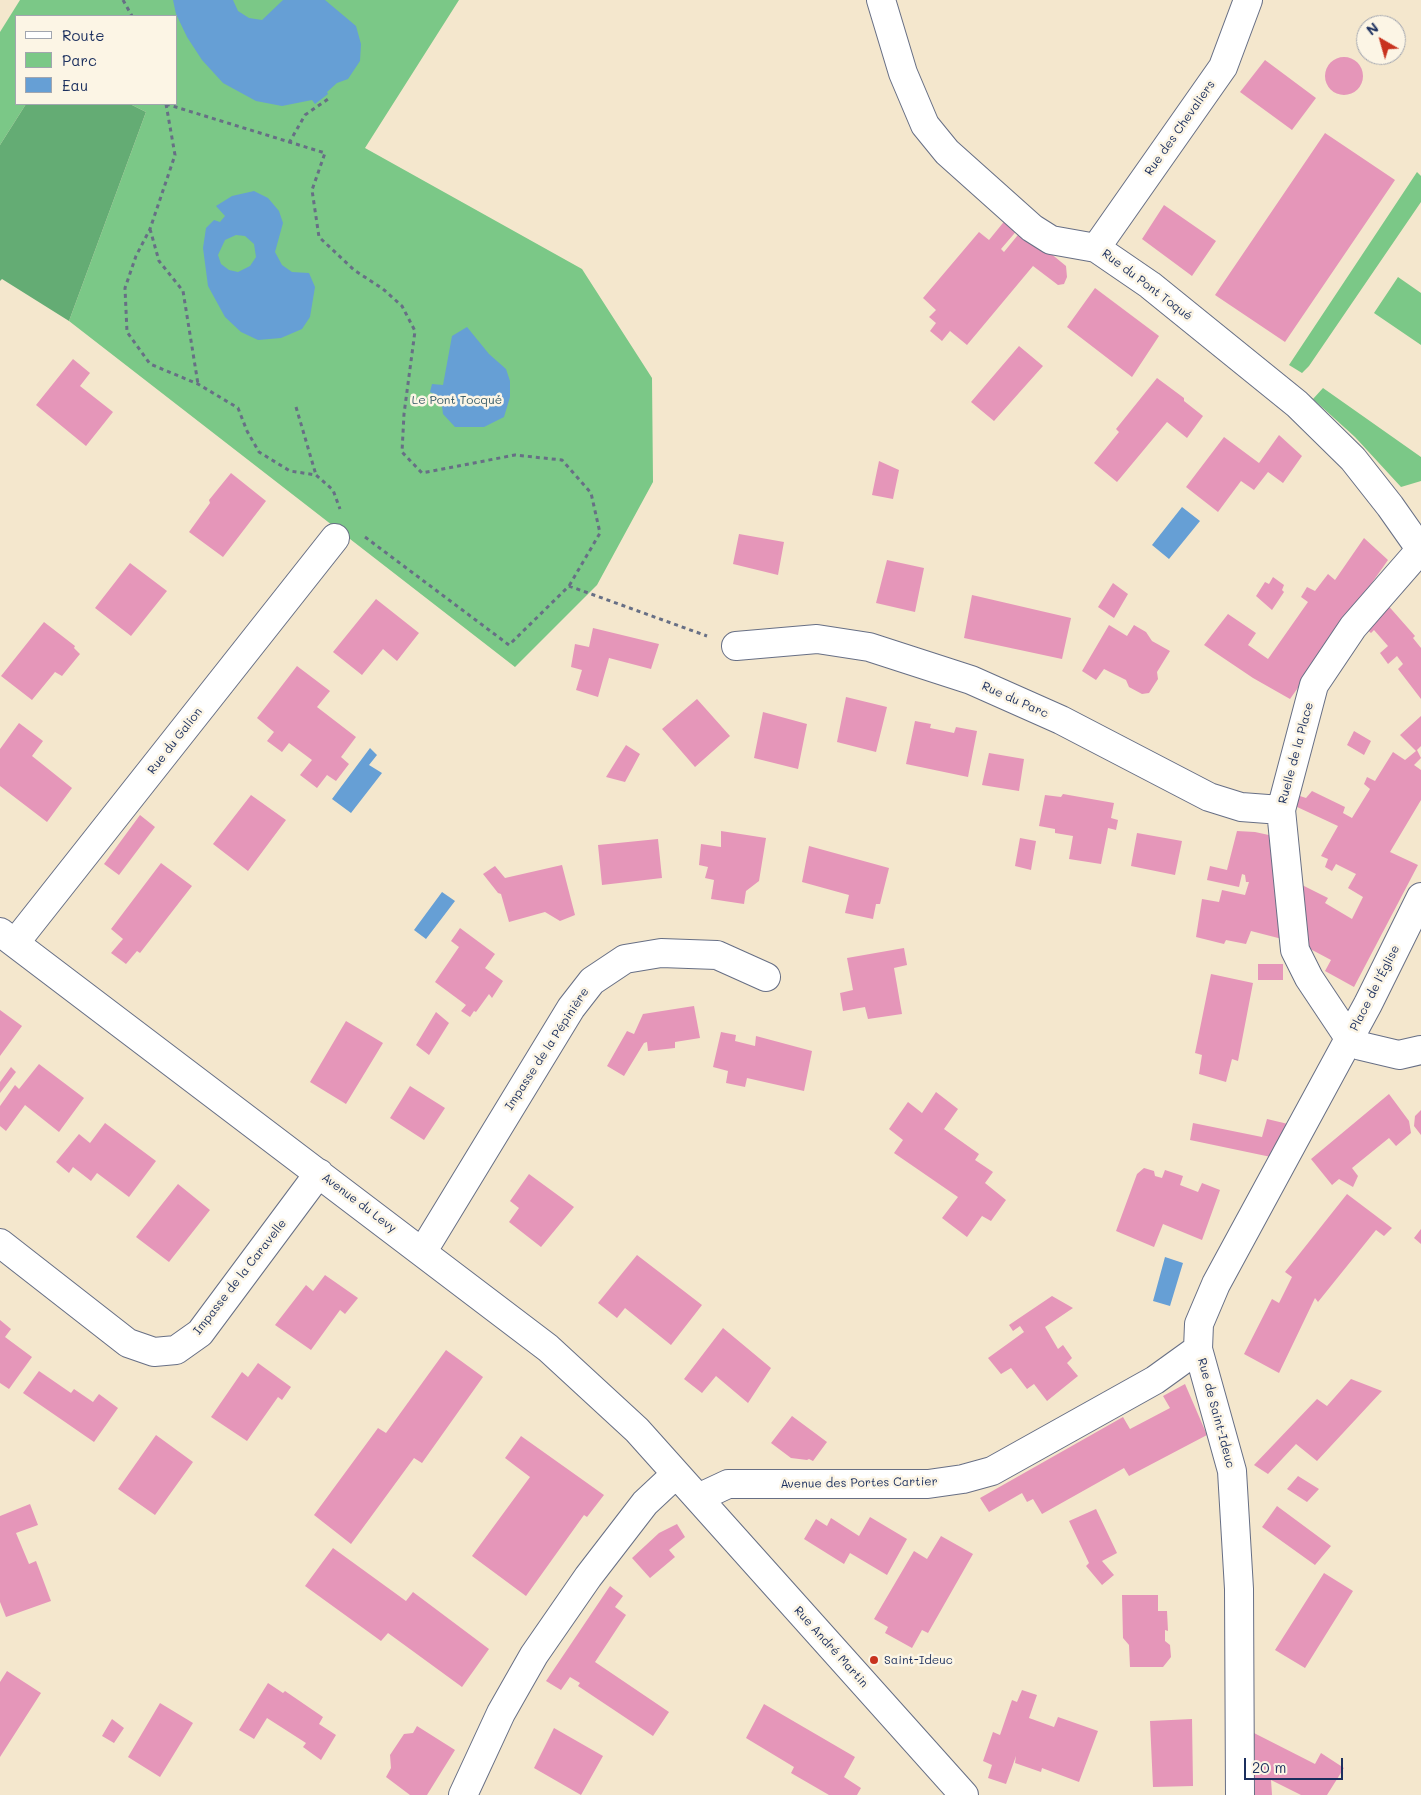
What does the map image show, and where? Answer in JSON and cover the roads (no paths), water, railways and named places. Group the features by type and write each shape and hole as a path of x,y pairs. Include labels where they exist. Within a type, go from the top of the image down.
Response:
{"street":[{"name":"Rue du Pont Toqué","path":"881,0 903,74 925,125 947,152 1032,228 1051,240 1096,248 1150,285 1297,404 1353,459 1421,550"},
{"name":"Rue des Chevaliers","path":"1096,248 1223,67 1248,0"},
{"name":"Rue du Galion","path":"7,938 338,525"},
{"name":"Ruelle de la Place","path":"1349,1038 1309,978 1295,950 1281,810 1314,685 1352,628 1421,550"},
{"name":"Rue du Parc","path":"736,646 817,639 869,647 971,680 1061,720 1209,797 1241,806 1281,810"},
{"name":"Place de l'Église","path":"1421,897 1349,1038 1362,1046 1399,1055 1421,1050"},
{"name":"Avenue du Levy","path":"7,938 423,1251 548,1348 622,1415 698,1498"},
{"name":"Impasse de la Pépinière","path":"423,1251 571,1008 592,981 625,959 661,953 717,955 766,977"},
{"name":"Rue de Saint-Ideuc","path":"1240,1795 1239,1589 1232,1471 1198,1349 1200,1324 1216,1284 1349,1038"},
{"name":"Impasse de la Caravelle","path":"0,1243 128,1343 154,1352 176,1350 200,1333 319,1173"},
{"name":"Avenue des Portes Cartier","path":"698,1498 728,1484 928,1484 963,1480 992,1471 1154,1380 1198,1349"},
{"path":"463,1795 502,1714 534,1655 588,1577 645,1503 676,1474"},
{"name":"Rue André Martin","path":"698,1498 964,1795"}],"water":[{"path":"173,0 233,0 238,11 249,18 262,20 283,0 325,0 356,26 361,44 360,61 348,79 337,83 327,92 328,94 315,104 312,100 282,106 256,101 223,83 202,60 187,37 176,14"},
{"path":"254,191 268,198 279,211 283,223 275,252 282,265 292,272 309,273 315,287 310,317 302,329 281,338 258,340 241,332 225,317 208,286 203,248 206,228 214,220 220,222 225,216 216,206 232,196","holes":["236,235 245,236 254,244 256,257 250,266 238,272 229,270 221,264 218,255 225,240"]},
{"path":"467,327 489,354 506,369 510,381 510,397 504,417 484,427 455,427 443,414 441,398 430,392 432,384 443,385 452,336"},
{"path":"1182,507 1200,521 1169,559 1152,545"},
{"path":"370,748 377,755 369,765 382,773 351,813 332,799"},
{"path":"442,892 455,901 426,939 414,930"},
{"path":"1165,1257 1183,1263 1170,1306 1153,1301"}],"place":[{"name":"Saint-Ideuc","path":"874,1660"}],"park label":[{"name":"Le Pont Tocqué","path":"457,400"}]}
